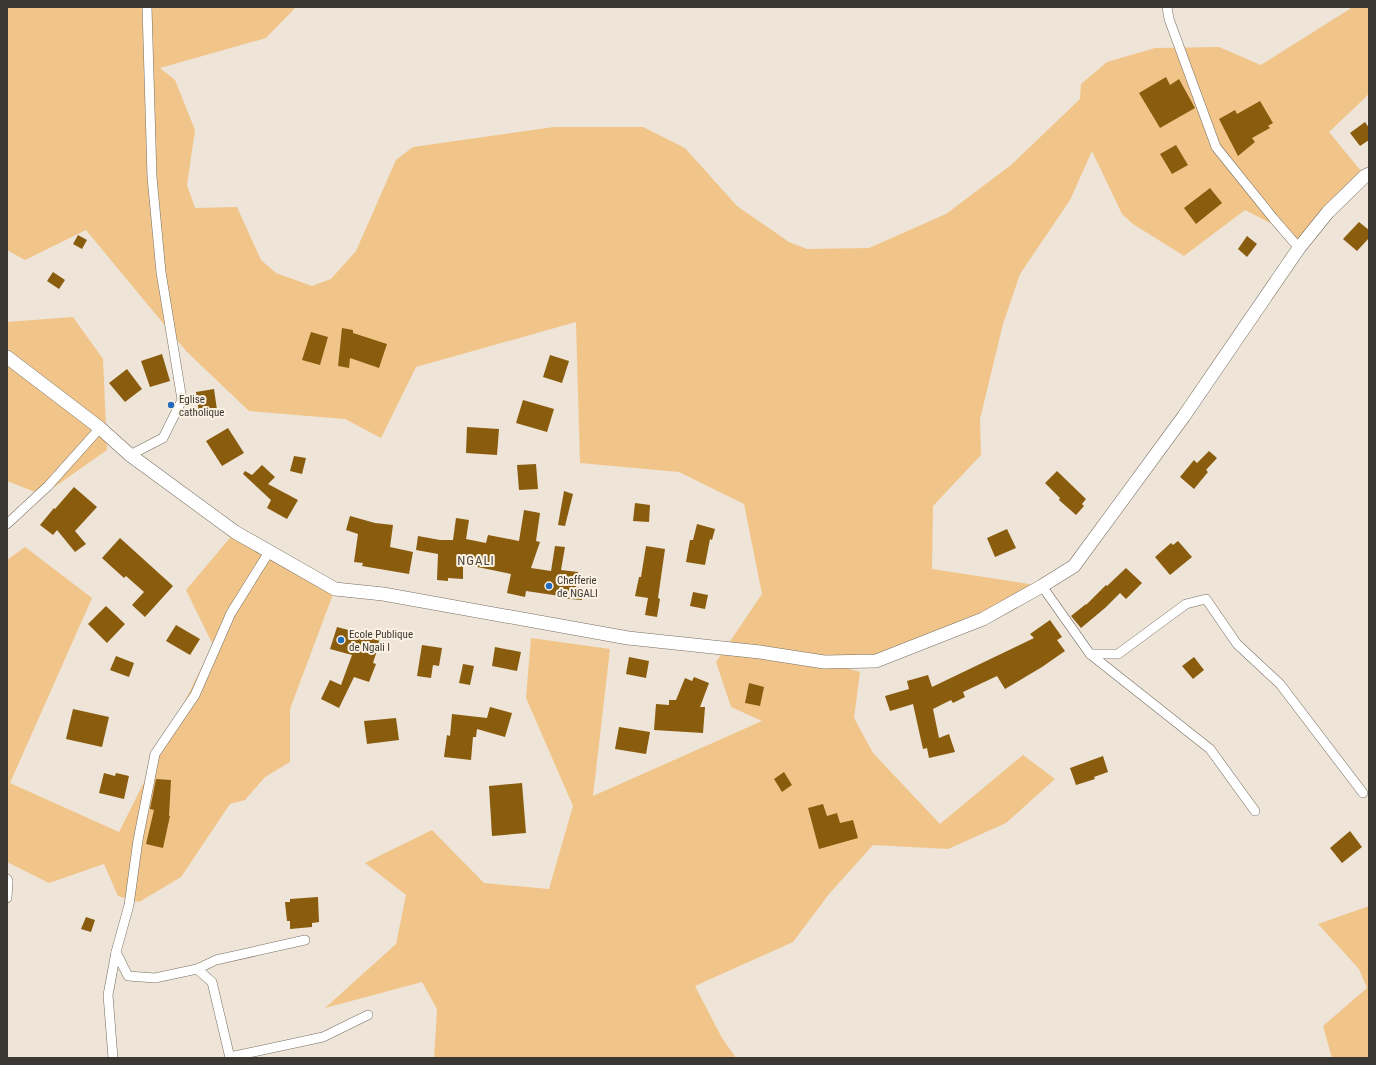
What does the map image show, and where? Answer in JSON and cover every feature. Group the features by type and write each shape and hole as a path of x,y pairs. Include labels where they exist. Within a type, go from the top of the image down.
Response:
{"street":[{"path":"130,455 163,438 182,400 161,272 152,177 147,7"},
{"path":"1167,7 1169,19 1216,147 1299,248"},
{"path":"7,357 100,428 130,455 235,532 335,589 383,594 628,638 760,652 824,662 876,661 983,619 1074,566 1184,416 1299,248 1328,212 1365,176 1369,174"},
{"path":"7,524 48,486 100,428"},
{"path":"113,1058 108,995 116,952 129,905 138,840 155,754 195,695 231,614 269,552"},
{"path":"1042,586 1090,654 1210,748 1255,811"},
{"path":"1090,654 1118,654 1186,604 1206,599 1237,644 1280,684 1363,793"},
{"path":"7,879 7,898"},
{"path":"116,952 128,976 155,978 197,969 216,960 305,940"},
{"path":"197,969 212,982 230,1058 323,1037 368,1015"}],"shaded area":[{"path":"7,7 296,7 266,38 160,68 175,80 195,130 187,185 195,208 237,207 261,260 276,273 312,286 331,279 356,251 396,160 413,147 554,127 643,127 685,148 737,206 789,242 807,249 869,248 946,214 1011,165 1080,99 1081,84 1107,62 1155,48 1219,47 1261,65 1353,7 1369,7 1369,92 1367,96 1329,132 1365,176 1299,248 1272,224 1245,210 1184,256 1133,224 1122,214 1092,151 1070,200 1020,274 1003,324 980,419 981,455 933,506 932,569 1042,586 876,661 828,663 860,672 854,718 873,753 940,824 1023,755 1055,779 1006,823 948,849 873,845 829,894 793,942 695,986 722,1038 736,1058 434,1058 437,1009 422,982 325,1008 396,944 406,895 365,863 432,830 484,883 549,889 573,806 526,698 531,638 610,649 593,796 762,721 731,707 716,662 762,594 744,504 679,472 580,463 576,322 416,367 381,438 345,419 249,411 186,351 86,230 25,260 7,250"},
{"path":"73,317 103,359 107,450 43,495 7,481 7,322"},
{"path":"235,532 335,589 290,709 290,762 265,777 245,800 230,804 181,877 139,902 118,896 104,864 49,883 7,862 7,560 25,547 92,598 10,783 119,832 213,645 186,590"},
{"path":"1369,906 1369,1058 1332,1058 1323,1026 1367,988 1359,969 1318,924"}],"building":[{"path":"1166,77 1170,85 1179,79 1195,108 1160,128 1139,93"},
{"path":"1260,101 1273,123 1268,126 1270,128 1252,138 1255,142 1238,156 1219,119 1235,110 1237,114"},
{"path":"1365,122 1369,128 1369,140 1360,146 1350,133"},
{"path":"1176,145 1188,165 1172,174 1160,154"},
{"path":"1210,188 1222,203 1196,224 1184,208"},
{"path":"1359,222 1369,230 1369,238 1357,251 1343,239"},
{"path":"78,235 87,240 82,249 73,244"},
{"path":"1247,236 1257,244 1247,257 1238,249"},
{"path":"53,272 65,280 59,289 47,281"},
{"path":"342,328 353,330 353,333 387,344 379,368 350,358 349,368 338,366"},
{"path":"311,332 328,337 320,365 302,360"},
{"path":"162,354 170,381 150,387 141,361"},
{"path":"550,355 569,361 562,383 543,377"},
{"path":"127,369 142,389 125,402 109,383"},
{"path":"214,389 217,410 199,413 196,392"},
{"path":"523,400 554,409 547,432 516,423"},
{"path":"467,427 499,429 497,455 466,453"},
{"path":"228,428 244,453 222,466 206,441"},
{"path":"1209,451 1217,458 1206,470 1208,472 1194,489 1180,477 1194,460 1197,463"},
{"path":"294,456 306,458 302,474 290,471"},
{"path":"536,464 538,489 519,490 517,465"},
{"path":"262,465 275,477 268,484 298,500 287,519 267,508 271,500 243,474 245,471 252,475"},
{"path":"1057,471 1086,499 1082,504 1084,506 1076,515 1059,500 1060,498 1045,483"},
{"path":"74,487 97,507 75,531 86,544 75,552 57,530 53,535 40,525"},
{"path":"564,491 573,494 565,526 558,525"},
{"path":"635,503 650,505 649,522 633,521"},
{"path":"524,510 540,513 536,541 540,542 531,568 551,571 555,546 565,547 561,570 578,572 576,587 583,588 582,600 559,598 560,596 526,591 525,597 507,593 511,574 463,564 463,579 448,578 448,581 437,580 438,554 416,550 418,536 440,540 453,540 456,518 469,520 466,539 486,543 488,535 519,541"},
{"path":"350,516 375,523 393,525 390,547 413,552 409,574 362,566 363,563 354,562 358,534 346,530"},
{"path":"697,524 715,529 712,540 710,539 705,565 686,562 690,540 693,540"},
{"path":"1007,529 1016,548 995,557 987,538"},
{"path":"120,538 173,586 145,617 132,605 144,592 126,576 124,578 102,558"},
{"path":"1178,541 1192,557 1170,575 1155,557 1171,543 1173,545"},
{"path":"646,546 665,549 658,598 660,599 657,617 645,615 648,598 635,596 639,577 641,577"},
{"path":"1126,568 1142,583 1126,599 1120,593 1081,628 1071,616 1086,605"},
{"path":"693,592 708,595 705,609 690,606"},
{"path":"106,606 125,624 107,643 88,624"},
{"path":"1050,620 1062,637 1057,640 1065,651 1042,667 1005,689 997,676 963,692 965,697 953,703 951,700 933,709 939,738 949,734 955,752 929,758 927,748 923,749 913,704 890,711 885,696 909,689 907,681 928,675 932,687 1034,638 1030,634"},
{"path":"176,625 200,639 190,655 166,641"},
{"path":"337,627 380,641 373,663 376,664 369,682 354,677 339,708 321,699 330,680 341,685 352,655 330,649"},
{"path":"422,645 442,648 439,666 433,665 431,678 417,676"},
{"path":"495,647 521,652 517,671 492,666"},
{"path":"116,656 134,663 129,677 110,670"},
{"path":"629,657 649,661 646,678 626,674"},
{"path":"1194,657 1204,670 1193,679 1182,666"},
{"path":"463,664 474,666 470,685 459,683"},
{"path":"694,677 709,683 700,707 705,707 703,733 654,730 656,704 669,705 669,700 676,700 685,678 692,681"},
{"path":"749,683 764,687 760,706 745,703"},
{"path":"490,707 512,713 505,737 477,729 476,737 473,737 471,760 444,757 447,735 450,736 452,714 487,718"},
{"path":"73,709 109,717 102,747 66,739"},
{"path":"396,718 399,740 367,744 364,721"},
{"path":"619,727 650,732 646,754 615,749"},
{"path":"1103,756 1108,772 1094,777 1095,779 1076,785 1070,768"},
{"path":"784,772 792,785 782,792 774,779"},
{"path":"104,773 115,776 116,773 129,776 124,799 99,793"},
{"path":"156,779 171,780 170,816 163,848 146,844 154,810 150,809"},
{"path":"522,783 526,833 492,836 489,786"},
{"path":"823,804 827,816 837,813 840,823 853,820 858,838 819,849 808,808"},
{"path":"1350,831 1362,847 1342,863 1330,848"},
{"path":"318,897 319,922 312,923 312,927 290,929 290,921 287,921 285,902 290,902 290,899"},
{"path":"86,917 95,920 91,932 81,929"}],"place":[{"name":"Eglise catholique","path":"171,405"},
{"name":"Chefferie de NGALI","path":"549,586"},
{"name":"Ecole Publique de Ngali I","path":"341,640"}],"district":[{"name":"NGALI","path":"476,560"}]}
